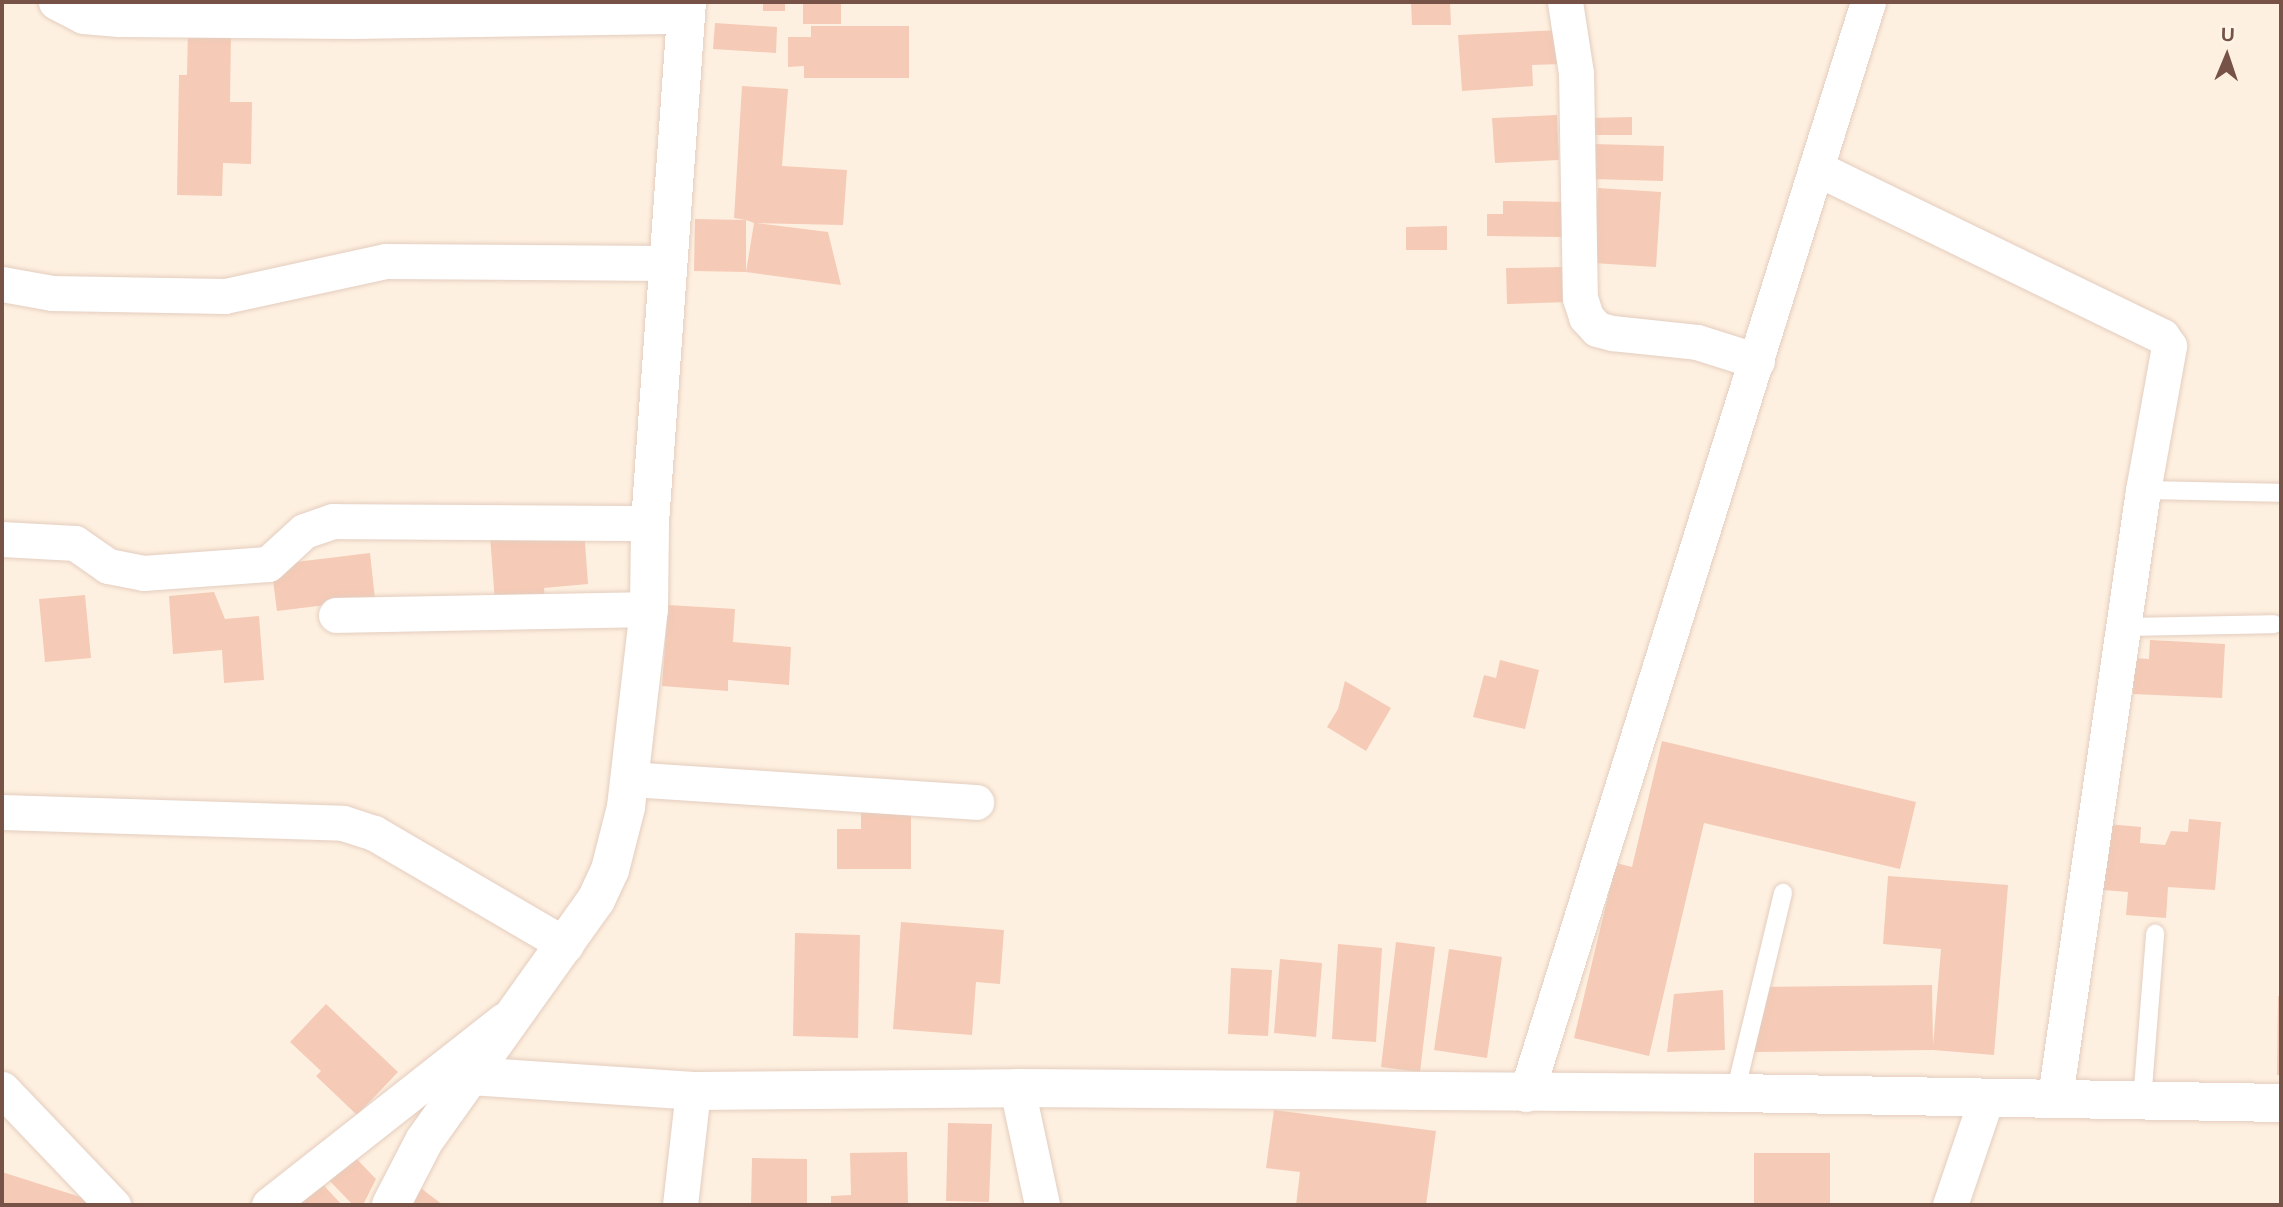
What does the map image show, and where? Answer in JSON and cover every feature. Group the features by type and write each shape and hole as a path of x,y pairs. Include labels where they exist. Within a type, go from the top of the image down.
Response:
{"street":[{"path":"56,2 83,16 119,19 352,22 686,9 650,523 649,609 631,779 610,870 566,946 514,1012 424,1141 391,1205"},
{"path":"1565,2 1576,73 1580,298 1586,317 1597,329 1612,333 1697,342 1756,361"},
{"path":"1526,1094 1868,2"},
{"path":"1816,168 2162,335 2169,359 2143,490 2055,1097"},
{"path":"2,284 52,293 225,296 386,261 668,263"},
{"path":"2,540 75,543 108,566 143,573 268,564 304,531 333,521 650,523"},
{"path":"336,615 649,609"},
{"path":"631,779 976,802"},
{"path":"2,812 343,823 374,833 566,946"},
{"path":"269,1205 514,1012"},
{"path":"470,1076 693,1091 1017,1087 1526,1094 1735,1093 1986,1099 2055,1097 2281,1103"},
{"path":"1017,1087 1042,1205"},
{"path":"2,1089 113,1205"},
{"path":"680,1205 693,1091"},
{"path":"1950,1205 1986,1099"}],"lane":[{"path":"2143,490 2281,494"},
{"path":"2123,627 2274,624"},
{"path":"1735,1093 1783,893"},
{"path":"2142,1101 2155,934"}],"building":[{"path":"763,2 785,2 785,11 763,11"},
{"path":"803,2 841,2 841,24 803,24"},
{"path":"1411,2 1450,2 1451,25 1412,25"},
{"path":"715,23 777,27 776,53 713,49"},
{"path":"811,26 909,26 909,78 804,78 804,66 788,67 788,37 811,37"},
{"path":"188,29 231,30 230,102 252,102 251,164 223,163 222,196 177,195 179,75 187,75"},
{"path":"1559,30 1561,64 1532,65 1533,86 1462,91 1458,35"},
{"path":"742,86 788,89 782,166 847,170 843,225 756,223 828,232 841,285 746,272 754,223 734,218"},
{"path":"1557,115 1559,160 1495,163 1492,118"},
{"path":"1632,117 1632,135 1589,135 1589,118"},
{"path":"1593,144 1664,146 1663,181 1592,179"},
{"path":"1598,188 1661,192 1656,267 1593,263"},
{"path":"1503,201 1569,202 1568,237 1487,236 1487,214 1503,214"},
{"path":"695,219 746,220 746,272 694,271"},
{"path":"1447,226 1447,250 1406,250 1406,227"},
{"path":"1567,267 1568,302 1507,304 1506,268"},
{"path":"584,529 588,584 544,588 545,599 495,602 490,536"},
{"path":"370,553 375,599 277,611 271,565"},
{"path":"214,592 225,619 259,616 264,680 224,683 222,650 173,654 169,596"},
{"path":"85,595 91,658 45,662 39,599"},
{"path":"668,605 735,609 733,642 791,647 789,685 728,680 728,691 662,686"},
{"path":"2150,640 2225,644 2222,698 2133,694 2134,658 2149,659"},
{"path":"1500,660 1539,670 1525,729 1473,717 1484,675 1496,678"},
{"path":"1345,681 1391,708 1366,751 1327,727 1338,709"},
{"path":"1662,741 1916,802 1900,869 1704,823 1649,1056 1574,1038 1616,863 1632,867"},
{"path":"911,807 911,869 837,869 837,829 861,829 861,808"},
{"path":"2189,819 2221,822 2215,890 2168,887 2166,918 2126,915 2128,892 2103,890 2107,824 2141,827 2140,843 2165,845 2171,831 2188,832"},
{"path":"1888,876 2008,885 1994,1055 1933,1050 1753,1052 1752,987 1932,985 1933,1046 1941,949 1883,944"},
{"path":"901,922 1004,930 1000,984 976,982 972,1035 893,1029"},
{"path":"795,933 860,935 858,1038 793,1036"},
{"path":"1396,942 1435,947 1420,1072 1381,1067"},
{"path":"1338,944 1382,948 1376,1042 1332,1039"},
{"path":"1449,949 1502,957 1487,1058 1434,1050"},
{"path":"1280,959 1322,963 1316,1037 1274,1033"},
{"path":"1231,968 1272,970 1268,1036 1228,1034"},
{"path":"1723,990 1725,1050 1667,1052 1674,994"},
{"path":"2278,996 2281,996 2281,1075 2277,1075"},
{"path":"326,1004 398,1072 357,1115 316,1076 321,1071 290,1042"},
{"path":"1274,1110 1436,1131 1426,1205 1296,1205 1300,1172 1266,1168"},
{"path":"948,1123 992,1124 989,1202 946,1201"},
{"path":"347,1149 376,1179 363,1205 353,1205 322,1173"},
{"path":"907,1152 908,1205 831,1205 831,1196 851,1195 850,1153"},
{"path":"1754,1153 1830,1153 1830,1205 1754,1205"},
{"path":"752,1158 807,1159 807,1205 751,1205"},
{"path":"2,1172 96,1202 95,1205 2,1205"},
{"path":"316,1177 342,1205 291,1205"},
{"path":"418,1186 443,1205 404,1205"}]}
